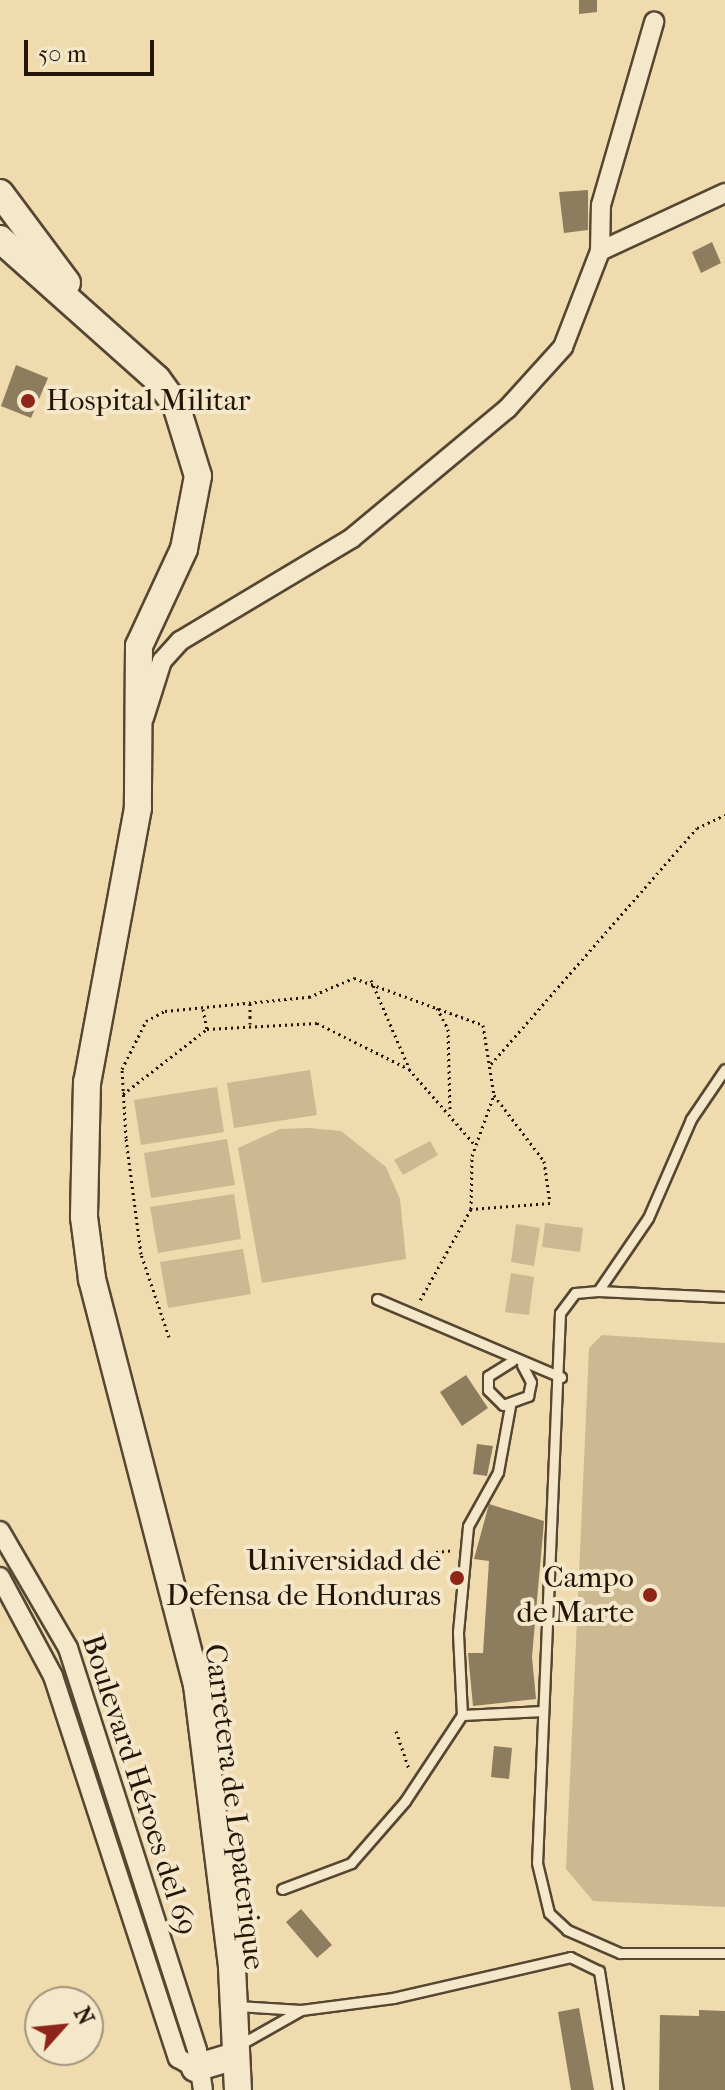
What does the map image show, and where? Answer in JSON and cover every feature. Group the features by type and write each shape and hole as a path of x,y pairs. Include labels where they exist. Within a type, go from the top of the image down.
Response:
{"main road":[{"name":"Carretera de Lepaterique","path":"5,204 102,331"},
{"name":"Carretera de Lepaterique","path":"0,239 102,331 176,405 198,476 184,549 139,646 139,732 127,888 102,974 87,1082 84,1217 92,1279 197,1685 232,2005 238,2090"},
{"path":"199,2079 235,2052"}],"street":[{"path":"139,732 162,661 180,641 352,538 507,409 563,347 600,251 601,205 654,22"},
{"path":"600,251 725,193"},
{"name":"Boulevard Héroes del 69","path":"0,1531 68,1648 197,2050 199,2079"},
{"name":"Boulevard Héroes del 69","path":"0,1577 53,1676 178,2058 199,2079"}],"lane":[{"path":"598,1291 648,1218 691,1119 725,1069"},
{"path":"725,1297 598,1291 575,1293 560,1313 561,1377 537,1863 549,1913 620,1953 725,1953"},
{"path":"377,1299 516,1362 561,1377"},
{"path":"510,1406 491,1397 487,1383 492,1369 516,1362"},
{"path":"282,1889 351,1863 415,1785 462,1715 458,1632 468,1526 498,1472 510,1406 531,1389 516,1362"},
{"path":"462,1715 543,1711"},
{"path":"232,2005 301,2010 432,1990 554,1957 585,1961 599,1971 618,2090"},
{"path":"235,2052 301,2010"}],"path":[{"path":"490,1064 697,828 725,815"},
{"path":"169,1337 141,1254 123,1094 122,1069 146,1021 165,1011 309,997 354,978 371,980 483,1025 490,1064 494,1095 476,1146 471,1209 413,1314"},
{"path":"371,980 409,1069"},
{"path":"250,1001 250,1024"},
{"path":"437,1008 448,1029 450,1110"},
{"path":"203,1009 207,1029"},
{"path":"123,1094 207,1029 250,1024 317,1023 409,1069 450,1110 476,1146"},
{"path":"471,1209 550,1203 544,1161 494,1095"},
{"path":"396,1731 415,1785"}],"shaded area":[{"path":"310,1070 317,1115 234,1128 227,1083"},
{"path":"217,1087 224,1132 141,1145 134,1100"},
{"path":"280,1129 341,1131 386,1167 400,1199 406,1259 262,1283 238,1148"},
{"path":"227,1139 235,1185 151,1198 144,1153"},
{"path":"430,1141 438,1155 403,1175 394,1160"},
{"path":"234,1194 241,1239 158,1253 150,1207"},
{"path":"545,1223 583,1228 580,1252 542,1247"},
{"path":"516,1224 540,1228 534,1266 511,1262"},
{"path":"243,1249 251,1294 168,1308 160,1262"},
{"path":"511,1273 534,1277 529,1315 505,1312"},
{"name":"Campo de Marte","path":"602,1335 725,1343 725,1907 593,1901 566,1869 589,1348"}],"building":[{"path":"579,0 597,0 597,12 579,14"},
{"path":"588,190 588,230 564,233 559,192"},
{"path":"712,242 721,263 701,273 692,252"},
{"path":"16,365 48,378 31,418 1,406"},
{"path":"466,1375 488,1408 462,1426 440,1392"},
{"path":"477,1444 493,1446 487,1476 473,1474"},
{"path":"489,1504 544,1521 532,1657 536,1699 473,1706 468,1653 483,1653 489,1561 474,1559"},
{"path":"494,1746 512,1748 509,1779 491,1777"},
{"path":"301,1909 332,1945 317,1958 286,1922"},
{"path":"579,2008 594,2090 571,2090 558,2012"},
{"path":"699,2010 725,2011 725,2090 659,2090 660,2015 699,2016"}],"place":[{"name":"Hospital Militar","path":"28,401"},
{"name":"Universidad de Defensa de Honduras","path":"457,1578"},
{"name":"Campo de Marte","path":"650,1595"}]}
